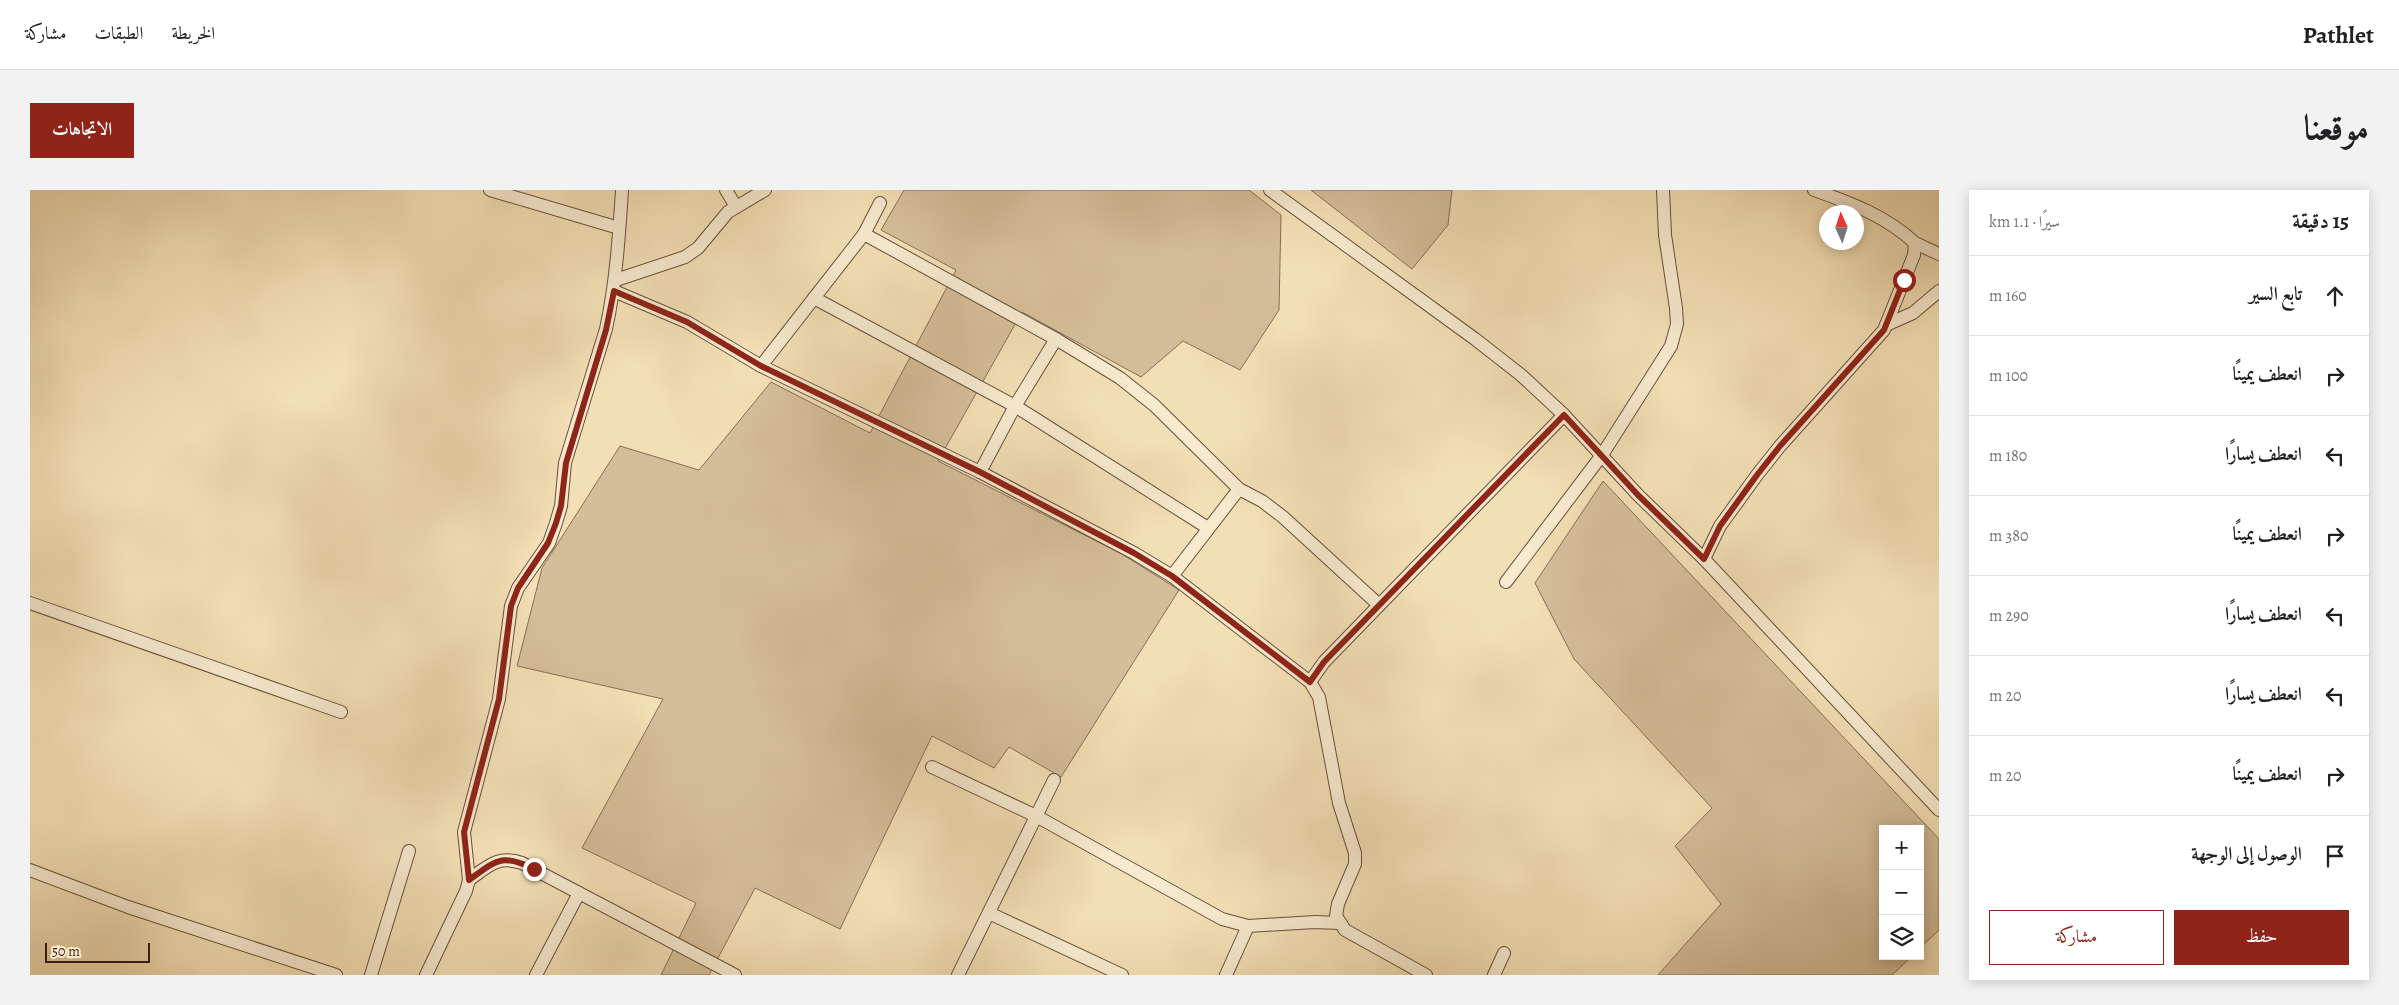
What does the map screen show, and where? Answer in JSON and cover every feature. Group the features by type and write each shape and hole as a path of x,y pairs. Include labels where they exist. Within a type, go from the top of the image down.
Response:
{"street":[{"path":"490,190 619,228"},
{"path":"426,975 466,891 469,880 464,832 499,699 511,606 518,588 548,543 561,506 566,463 606,330 615,286 622,190"},
{"path":"726,190 736,207"},
{"path":"615,286 685,258 698,248 722,218 736,207 766,190"},
{"path":"1270,190 1476,339 1521,375 1564,415 1638,495 1704,559 1939,810"},
{"path":"1506,582 1602,455 1660,367 1671,346 1676,324 1665,235 1663,190"},
{"path":"1814,190 1869,211 1906,234 1915,243 1939,254"},
{"path":"761,366 864,234 880,203"},
{"path":"864,234 1056,339 1120,378 1154,405 1239,489 1262,501 1283,517 1379,605"},
{"path":"1704,559 1720,526 1757,475 1780,446 1877,339 1886,325 1908,272 1915,243"},
{"path":"615,286 687,322 761,366 980,472 1134,553 1172,576 1310,682 1319,698 1338,803 1355,852 1353,870 1338,904 1336,916 1339,923 1357,937 1426,975"},
{"path":"1886,325 1913,313 1939,290"},
{"path":"814,298 1015,406 1208,528"},
{"path":"980,472 1015,406 1056,339"},
{"path":"1310,682 1324,662 1564,415"},
{"path":"1172,576 1239,489"},
{"path":"30,603 341,712"},
{"path":"932,767 1036,816 1222,918 1248,926 1315,922 1339,923"},
{"path":"958,975 1054,780"},
{"path":"371,975 409,851"},
{"path":"469,880 492,864 510,859 534,869 735,975"},
{"path":"30,870 128,907 336,975"},
{"path":"536,975 579,893"},
{"path":"989,913 1122,975"},
{"path":"1226,975 1248,926"},
{"path":"1494,975 1504,953"}],"shaded area":[{"path":"904,190 1249,190 1281,215 1279,310 1240,370 1183,341 1141,377 1022,312 938,461 1122,554 1179,590 1061,777 1009,747 994,768 932,736 840,929 755,888 709,975 661,975 696,903 582,848 663,699 517,666 542,568 620,446 699,470 771,382 870,433 956,270 881,230"},
{"path":"1311,190 1452,190 1448,225 1412,269"},
{"path":"1603,481 1939,839 1939,930 1924,944 1924,825 1879,825 1879,960 1908,960 1892,975 1658,975 1721,904 1675,846 1712,808 1574,659 1535,583"}],"route":[{"path":"534,869 510,859 500,860 469,880 464,847 464,832 499,699 511,606 518,588 548,543 556,523 561,506 562,483 566,463 606,330 614,291 687,322 761,366 980,472 1134,553 1172,576 1310,682 1324,662 1564,415 1638,495 1704,559 1720,526 1757,475 1780,446 1884,330 1904,280"}]}
